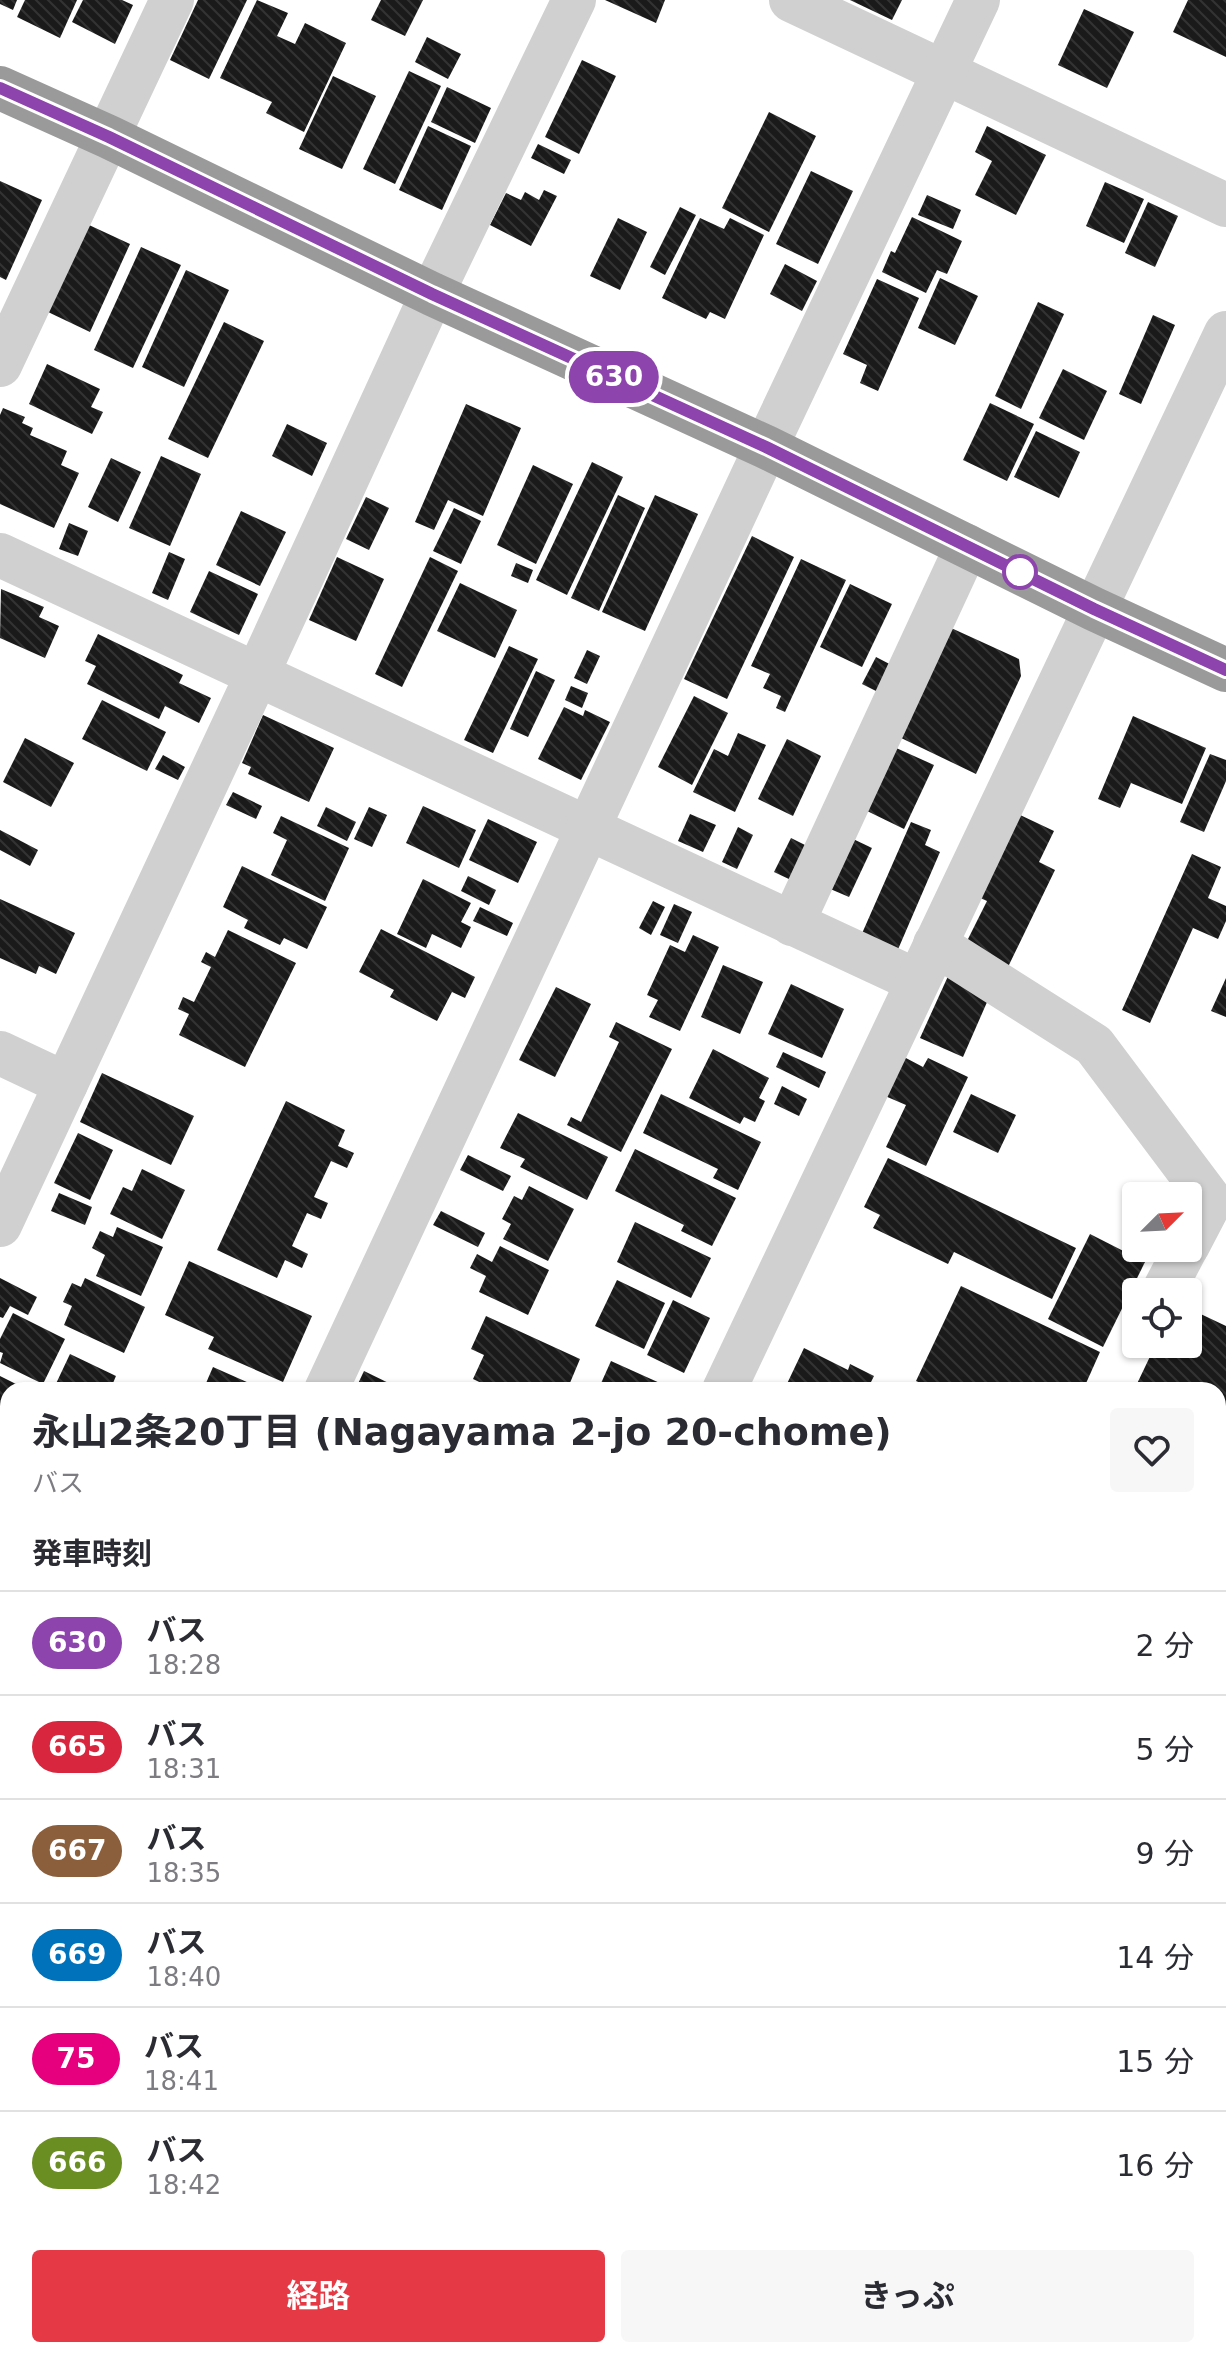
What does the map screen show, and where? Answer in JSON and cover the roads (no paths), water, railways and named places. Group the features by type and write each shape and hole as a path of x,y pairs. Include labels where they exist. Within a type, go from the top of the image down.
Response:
{"highway":[{"path":"0,88 109,137 432,294 766,447 1094,609 1226,670"}],"street":[{"path":"0,365 172,0"},
{"path":"0,1225 432,294 574,0"},
{"path":"791,0 1226,205"},
{"path":"330,1382 978,0"},
{"path":"728,1382 1226,333"},
{"path":"792,924 967,546"},
{"path":"0,555 792,924 926,963 1094,1045 1197,1182"},
{"path":"0,1053 66,1084"},
{"path":"1202,1189 1211,1201 1202,1218"}]}
